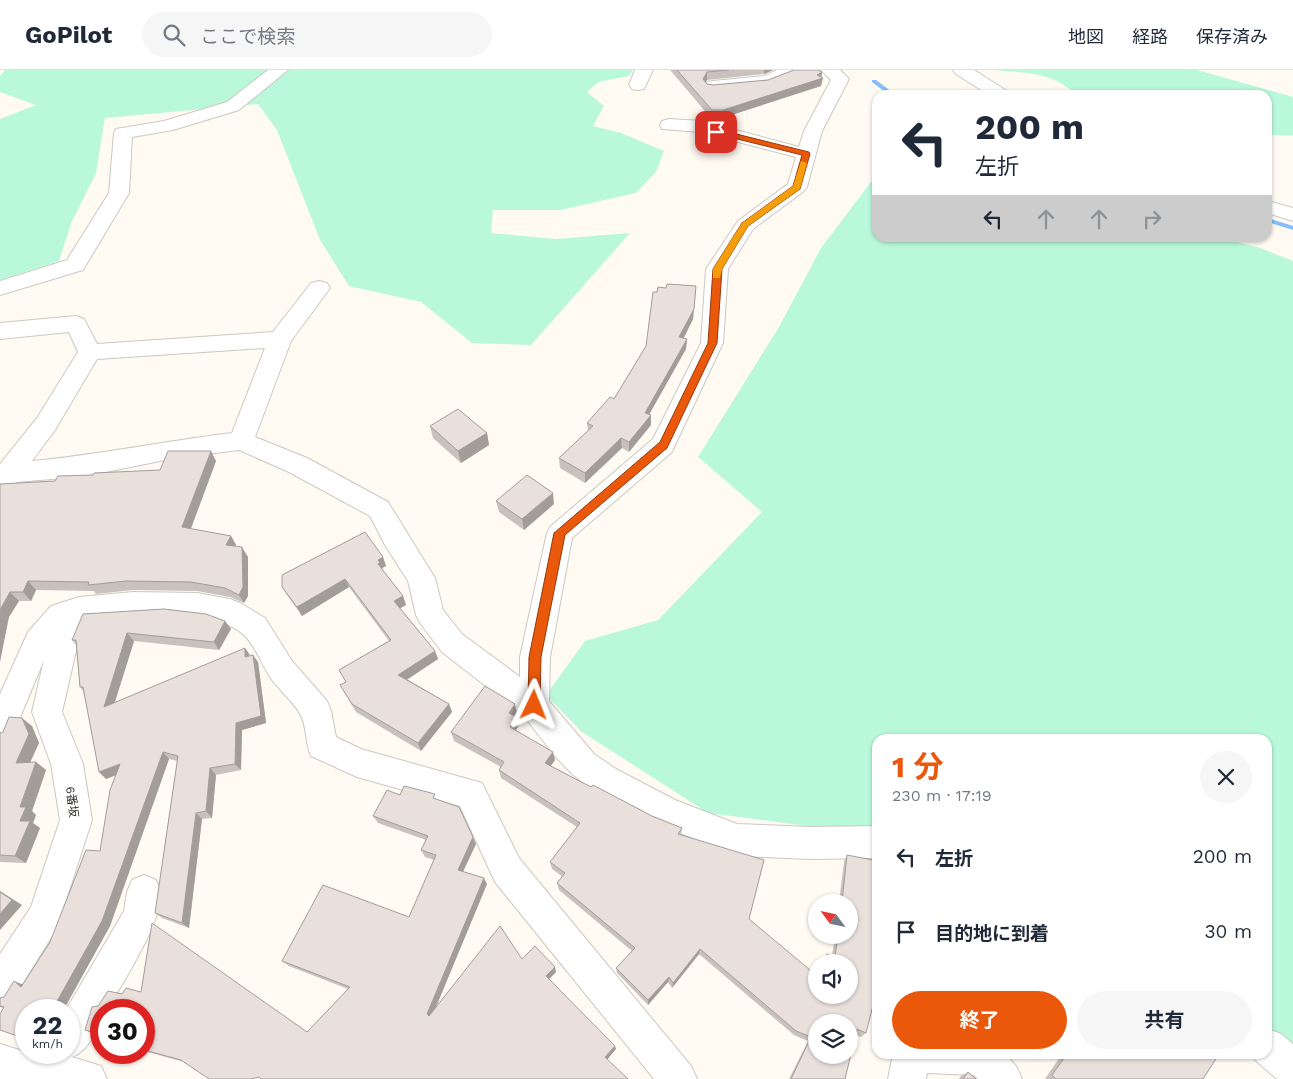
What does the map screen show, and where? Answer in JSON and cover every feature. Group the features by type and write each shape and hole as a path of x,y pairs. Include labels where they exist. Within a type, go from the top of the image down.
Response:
{"street":[{"path":"0,288 75,265 119,193 123,133 166,126 233,106 279,70"},
{"path":"714,89 759,82 792,70"},
{"path":"962,70 993,90"},
{"path":"534,705 535,657 560,533 664,445 712,343 717,269 745,225 797,187 812,131 840,79 828,71"},
{"path":"669,125 703,126 716,132 806,154"},
{"path":"1272,208 1293,215"},
{"path":"241,441 280,338 319,288"},
{"path":"0,331 76,324 90,352"},
{"path":"90,352 280,338"},
{"path":"3,478 46,424 90,352"},
{"path":"3,478 86,466 175,449 241,441 298,466 379,509 394,537 421,578 430,616 452,643 534,705 566,746 583,764 605,780 664,811 738,840 811,843 872,842"},
{"path":"0,729 38,641 62,614 79,609 133,604 197,605 230,611 255,627 282,670 316,711 322,746 357,762 471,794 507,870 678,1079"},
{"name":"6番坂","path":"0,986 45,916 76,820 67,764 47,712 61,651 79,609"},
{"path":"80,1022 116,961 140,915 144,892"},
{"path":"1272,1050 1293,1068"},
{"path":"906,1079 910,1059"},
{"path":"984,1059 1003,1079"},
{"path":"0,1063 29,1072 50,1064"},
{"path":"59,1064 88,1079"}],"green space":[{"path":"5,70 633,70 629,76 598,82 587,92 604,106 593,126 621,133 664,151 656,172 636,193 560,210 493,210 491,233 556,239 630,233 531,345 472,343 421,302 349,286 320,240 277,130 258,104 105,118 96,173 72,221 59,261 0,280 0,119 36,105 0,92 0,76"},
{"path":"996,70 1197,70 1268,90 1071,90 1049,78 1030,73"},
{"path":"1272,91 1293,97 1293,135 1272,135"},
{"path":"872,181 872,242 1238,242 1260,248 1293,261 1293,1057 1272,1038 1272,734 872,734 872,832 838,830 708,813 582,732 546,695 585,641 658,620 762,512 698,457 779,327 821,248"}],"building":[{"path":"677,70 729,70 707,72 703,79 707,84 713,85 768,80 794,70 818,70 822,72 817,75 823,78 723,110 712,110"},
{"path":"667,284 696,286 694,309 679,337 687,339 645,413 651,415 629,442 621,438 585,473 559,458 593,426 587,423 610,397 614,399 646,346 653,292 657,292 658,287 666,288"},
{"path":"458,409 487,433 458,451 430,426"},
{"path":"168,451 211,451 182,527 231,536 226,545 242,547 243,587 239,595 225,588 191,582 126,581 88,585 89,582 28,581 23,592 10,592 0,611 0,484 55,481 58,476 160,470"},
{"path":"527,475 553,493 522,519 496,501"},
{"path":"365,532 383,557 378,560 380,563 378,564 403,596 394,601 435,651 398,675 449,704 418,743 352,704 340,685 346,682 339,670 391,640 345,579 297,607 282,587 282,575"},
{"path":"164,609 206,614 225,621 214,642 127,633 104,707 245,648 245,657 253,655 261,716 236,723 235,764 210,768 206,811 196,813 182,923 155,913 178,756 163,752 102,921 58,999 15,999 15,1035 0,1030 0,1014 4,1007 0,1006 0,998 4,997 14,981 21,987 50,942 86,850 100,851 110,790 120,764 99,772 83,687 80,687 76,640 72,640 83,614"},
{"path":"485,686 515,704 509,713 517,717 510,727 553,752 545,763 591,787 593,785 652,816 682,828 678,834 764,860 749,919 808,968 808,1004 858,1004 858,954 835,954 837,944 858,944 858,894 843,894 847,855 872,860 872,1010 866,1033 858,1029 858,1014 808,1014 808,1036 796,1031 700,949 673,983 669,977 648,1000 616,968 635,948 557,883 565,873 550,862 580,823 499,770 504,762 451,732"},
{"path":"9,717 22,718 29,734 16,763 36,762 20,807 26,807 20,821 30,821 15,856 0,855 0,733 3,732"},
{"path":"404,786 435,794 433,798 459,807 473,837 458,870 484,878 427,1014 429,1016 500,926 522,959 535,946 555,967 546,976 615,1046 605,1057 628,1079 261,1079 259,1077 251,1079 209,1079 181,1060 155,1053 155,999 103,999 108,991 122,994 126,988 141,992 152,923 307,1032 350,987 282,961 323,885 409,917 436,855 421,850 428,836 373,816 387,790 400,795"},
{"path":"0,892 12,900 0,914"},
{"path":"90,1014 90,1032 85,1030"},
{"path":"808,1043 808,1064 849,1064 845,1079 791,1079"},
{"path":"1063,1059 1216,1059 1203,1079 1056,1079 1052,1075"},
{"path":"968,1072 976,1079 963,1079"}],"waterway":[{"path":"874,81 886,90"},
{"path":"1272,221 1293,228"}],"slow traffic":[{"path":"717,276 717,269 745,225 797,187 803,163"}],"route":[{"path":"534,705 535,657 560,533 664,445 712,343 717,269 745,225 797,187 806,154 716,132"}]}
